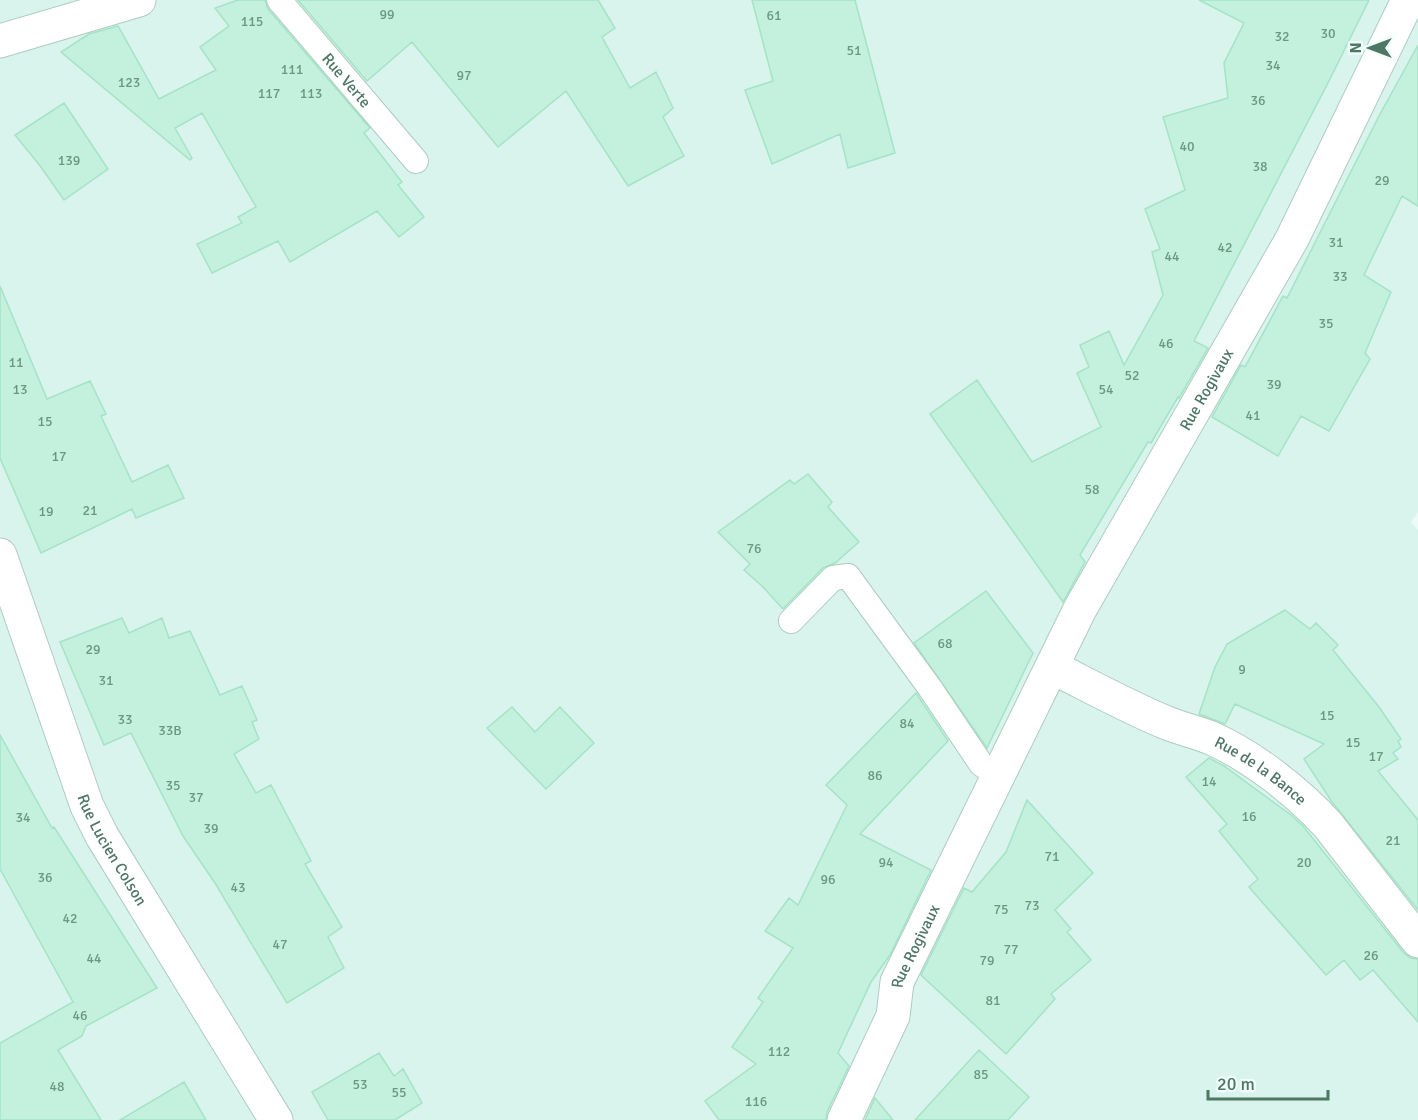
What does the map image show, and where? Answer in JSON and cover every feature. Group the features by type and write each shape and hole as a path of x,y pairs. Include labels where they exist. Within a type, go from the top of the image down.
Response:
{"street":[{"path":"0,41 139,0"},
{"name":"Rue Rogivaux","path":"844,1120 893,1016 897,981 1080,609 1292,239 1408,0"},
{"name":"Rue Lucien Colson","path":"0,555 87,806 102,836 276,1120"},
{"name":"Rue de la Bance","path":"1052,668 1168,724 1209,737 1228,746 1281,782 1328,825 1418,940"}],"lane":[{"name":"Rue Verte","path":"279,0 416,161"},
{"path":"791,621 833,578 848,576 930,688 981,764 999,777"}],"shaded area":[{"path":"0,0 1418,0 1418,512 1411,522 1418,530 1418,1120 0,1120"}],"building":[{"path":"238,0 265,0 268,9 370,128 364,133 402,182 398,185 424,217 399,237 377,211 290,262 278,241 212,273 197,244 242,223 238,217 256,207 202,113 175,128 192,158 190,160 61,52 89,34 118,26 159,99 216,70 200,47 229,26 215,8"},
{"path":"298,0 598,0 615,28 602,37 630,88 656,72 673,108 663,117 684,156 628,186 566,91 498,147 412,42 367,81"},
{"path":"752,0 855,0 895,153 848,168 840,134 772,164 745,90 773,81"},
{"path":"1199,0 1369,0 1194,341 1208,348 1080,555 1085,562 1063,602 930,414 977,380 1032,462 1101,427 1077,373 1089,367 1080,345 1109,331 1124,365 1163,295 1152,252 1160,249 1145,209 1185,190 1163,117 1228,98 1224,63 1244,23"},
{"path":"1418,45 1418,206 1402,196 1364,275 1391,292 1365,353 1370,359 1329,431 1301,416 1278,456 1212,417 1241,365 1245,367 1283,296 1287,298 1379,116"},
{"path":"64,103 108,169 64,200 15,135"},
{"path":"0,286 47,399 90,381 106,414 101,416 132,482 168,465 184,498 136,518 132,509 41,553 0,458"},
{"path":"808,474 832,502 828,507 859,542 835,563 823,568 783,609 744,570 750,564 718,532 790,480 794,484"},
{"path":"986,591 1033,653 987,748 914,643"},
{"path":"1285,610 1310,629 1316,623 1338,645 1333,650 1379,707 1401,739 1398,741 1401,747 1393,753 1398,759 1378,771 1418,820 1418,910 1332,802 1304,759 1324,744 1235,704 1225,724 1199,714 1215,667 1227,644"},
{"path":"122,618 129,633 162,618 169,638 190,631 220,695 242,686 257,720 252,722 259,739 234,754 256,793 271,785 311,861 305,864 342,927 328,937 344,968 287,1003 215,883 183,836 131,733 104,745 60,642"},
{"path":"916,693 948,741 860,834 931,870 890,955 871,982 838,1053 849,1066 827,1112 826,1120 719,1120 705,1101 756,1064 732,1047 763,1002 758,998 793,948 765,931 789,898 798,905 847,805 826,785"},
{"path":"512,707 535,732 560,707 594,743 546,789 487,728"},
{"path":"0,735 52,828 54,827 157,988 86,1026 82,1036 58,1050 101,1120 0,1120 0,1043 73,1002 0,869"},
{"path":"1209,758 1224,766 1303,826 1403,952 1410,958 1418,959 1418,1022 1373,970 1360,980 1344,960 1326,975 1249,887 1258,879 1219,831 1227,824 1186,777"},
{"path":"1027,800 1093,873 1055,910 1071,929 1067,932 1091,960 1051,994 1055,999 1006,1054 921,975 964,888 972,892 1006,852"},
{"path":"979,1050 1029,1097 1008,1120 915,1120"},
{"path":"379,1053 394,1076 403,1069 422,1103 395,1120 328,1120 312,1092"},
{"path":"184,1082 206,1120 120,1120"},
{"path":"875,1098 893,1120 865,1120"}]}
